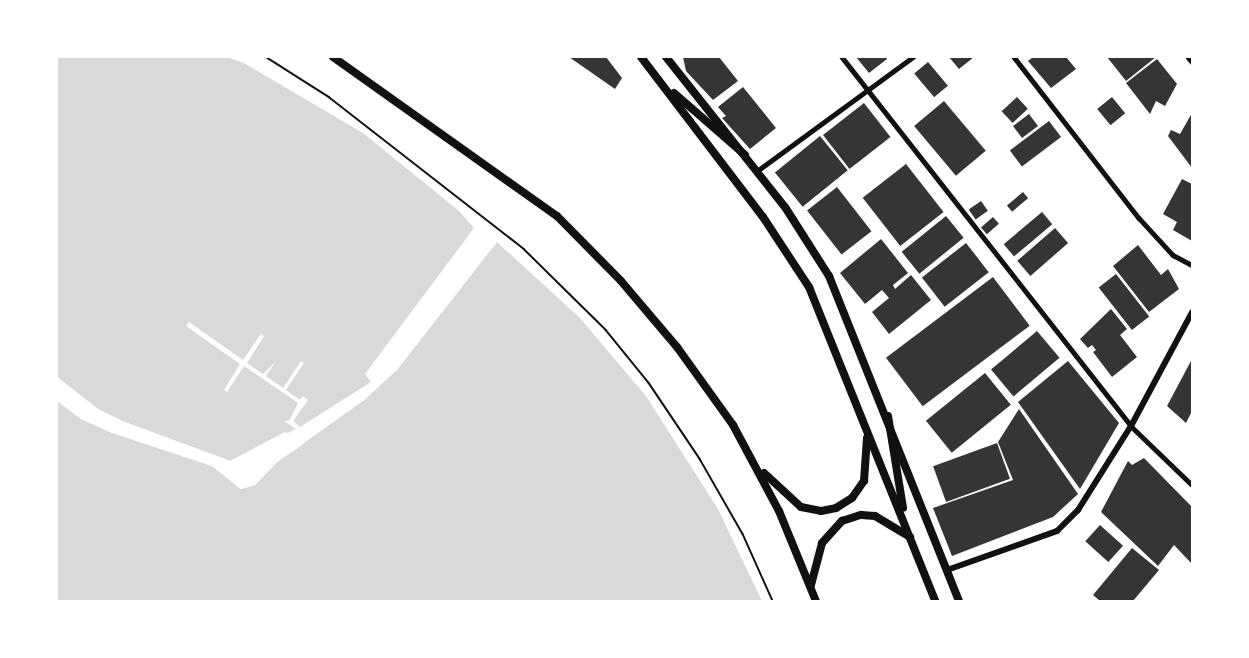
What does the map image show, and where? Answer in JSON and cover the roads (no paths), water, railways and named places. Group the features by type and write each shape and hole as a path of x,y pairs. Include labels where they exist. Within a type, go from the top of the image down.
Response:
{"main road":[{"path":"333,57 557,216 621,281 677,347 757,465 786,497 801,507 821,512 847,503 861,486 867,468 866,435 858,407"},
{"path":"641,57 786,248 820,312 935,601"},
{"path":"666,57 757,171 829,276 888,416 959,601"},
{"path":"662,82 745,155"},
{"path":"888,416 905,522"},
{"path":"757,465 816,601"},
{"path":"811,586 822,543 842,520 861,515 875,516 911,538"}],"street":[{"path":"842,57 1131,426 1192,485"},
{"path":"757,171 870,92 913,57"},
{"path":"1014,57 1139,218 1173,255 1192,265"},
{"path":"1188,57 1192,62"},
{"path":"947,570 1056,531 1078,510 1131,426 1192,312"}]}
